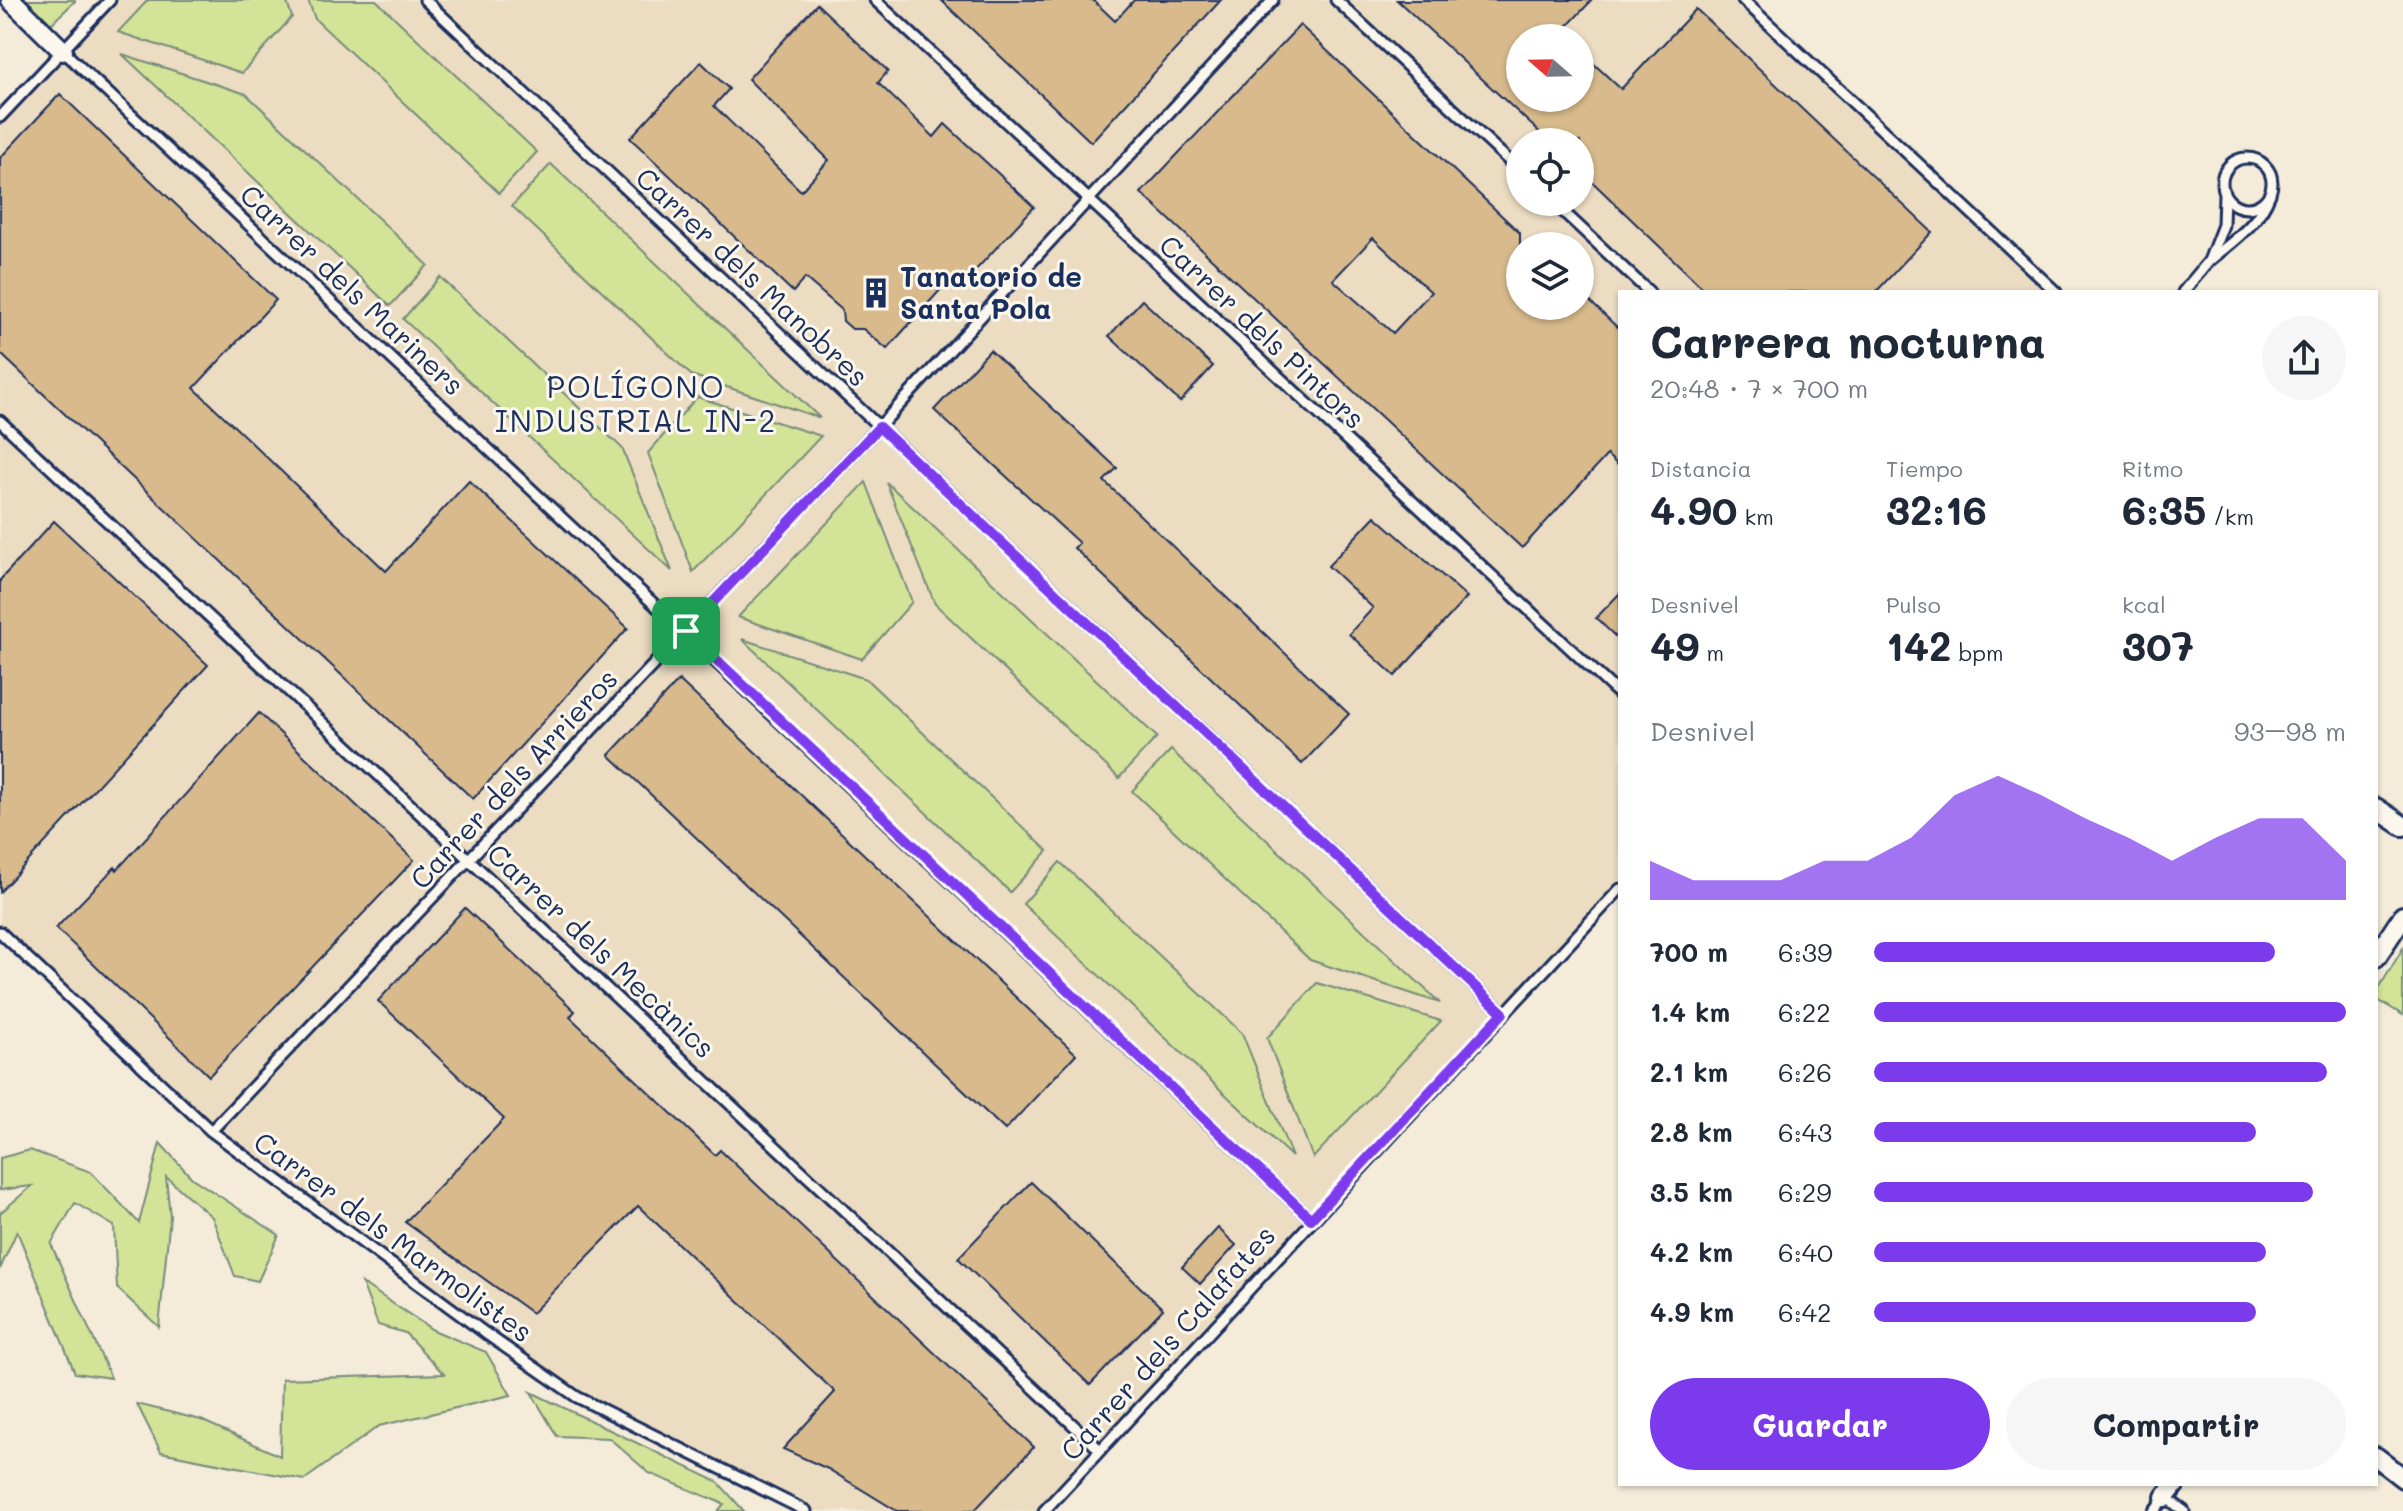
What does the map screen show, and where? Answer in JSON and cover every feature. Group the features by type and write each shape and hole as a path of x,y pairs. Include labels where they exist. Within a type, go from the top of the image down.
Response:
{"street":[{"path":"11,0 63,51"},
{"path":"2378,809 2403,826"},
{"path":"2378,954 2403,916"},
{"path":"2378,1459 2403,1478"}],"lane":[{"path":"0,117 110,0"},
{"name":"Carrer dels Manobres","path":"425,0 1503,1013"},
{"name":"Carrer dels Pintors","path":"875,0 1618,693"},
{"name":"Carrer dels Arrieros","path":"211,1131 879,427 1273,0"},
{"path":"1336,0 1506,158"},
{"path":"1743,0 2054,290"},
{"name":"Carrer dels Mariners","path":"63,51 1311,1219"},
{"path":"2185,290 2209,261 2262,214 2270,194 2269,169 2256,159 2248,157 2231,163 2226,169 2223,225 2209,261"},
{"path":"2224,194 2243,208 2259,205 2270,194"},
{"path":"1568,216 1647,290"},
{"name":"Carrer dels Mecànics","path":"0,421 1100,1450"},
{"name":"Carrer dels Calafates","path":"1044,1511 1311,1219 1618,891"},
{"name":"Carrer dels Marmolistes","path":"0,932 211,1131 577,1397 806,1511"},
{"path":"2165,1497 2184,1511"}],"shaded area":[{"path":"110,0 1742,0 2052,290 1618,290 1618,891 1044,1511 806,1511 577,1397 211,1131 0,932 0,117"}],"green space":[{"path":"26,0 75,0 75,1 50,25"},
{"path":"148,0 286,0 292,17 242,73 118,32"},
{"path":"308,0 376,0 537,152 499,193 315,19"},
{"path":"122,54 246,94 428,265 390,306"},
{"path":"551,164 820,418 691,375 512,206"},
{"path":"440,277 622,448 672,571 403,319"},
{"path":"697,397 821,436 693,572 648,453"},
{"path":"866,482 912,602 862,659 738,617"},
{"path":"886,482 1157,737 1119,778 935,604"},
{"path":"742,639 866,679 1048,851 1010,892"},
{"path":"1171,750 1440,1003 1310,960 1132,791"},
{"path":"1060,862 1242,1033 1292,1157 1023,904"},
{"path":"2403,948 2403,1015 2378,1000 2378,990"},
{"path":"1317,983 1441,1021 1313,1158 1267,1038"},
{"path":"160,1143 192,1178 279,1235 258,1281 235,1276 212,1217 166,1177 170,1216 159,1327 117,1288 114,1226 75,1203 51,1244 111,1378 75,1373 17,1231 0,1269 0,1213 32,1186 0,1190 0,1158 30,1150 91,1172 139,1223"},
{"path":"362,1283 433,1330 486,1352 511,1395 379,1426 304,1480 161,1452 137,1404 201,1420 280,1456 282,1379 444,1374 405,1333 378,1325"},
{"path":"531,1392 718,1482 744,1511 718,1511 724,1504 649,1473 609,1438 557,1436"}],"building":[{"path":"941,0 1093,0 1115,21 1134,0 1221,0 1091,142"},
{"path":"1397,0 1592,0 1569,24 1506,24 1506,101"},
{"path":"817,4 888,71 878,83 934,137 945,124 1034,207 961,286 952,277 887,349 863,329 852,329 843,321 842,310 805,278 793,292 630,138 701,62 729,89 714,106 801,191 829,160 748,79"},
{"path":"1696,9 1932,232 1878,290 1705,290 1594,183 1594,128 1535,128 1518,112 1594,112 1594,64 1621,89"},
{"path":"1300,25 1519,232 1506,232 1506,320 1594,320 1594,305 1618,328 1618,465 1607,455 1522,548 1141,193","holes":["1373,238 1431,292 1393,333 1333,280"]},
{"path":"60,94 276,300 194,388 386,571 469,481 628,628 473,799 0,353 0,158"},
{"path":"1142,300 1213,366 1180,402 1109,336"},
{"path":"990,350 1117,468 1104,481 1349,714 1302,764 1074,548 1079,543 934,410"},
{"path":"1375,516 1467,597 1395,676 1349,634 1373,608 1328,566"},
{"path":"54,521 208,665 0,892 0,580"},
{"path":"1618,595 1618,639 1596,618"},
{"path":"679,680 1076,1054 1005,1130 609,755"},
{"path":"259,713 414,860 209,1076 56,928 115,867 117,870"},
{"path":"465,908 575,1011 570,1017 715,1155 720,1150 1034,1447 974,1511 897,1511 828,1469 783,1449 835,1392 638,1206 532,1313 405,1222 504,1119 378,1001"},
{"path":"1031,1182 1163,1309 1090,1385 958,1258"},
{"path":"1218,1228 1236,1245 1200,1284 1182,1267"}],"place":[{"name":"Tanatorio de Santa Pola","path":"876,293"}],"district":[{"name":"POLÍGONO INDUSTRIAL IN-2","path":"636,405"}],"route":[{"path":"879,427 1503,1013 1311,1219 686,631 879,427"}]}
